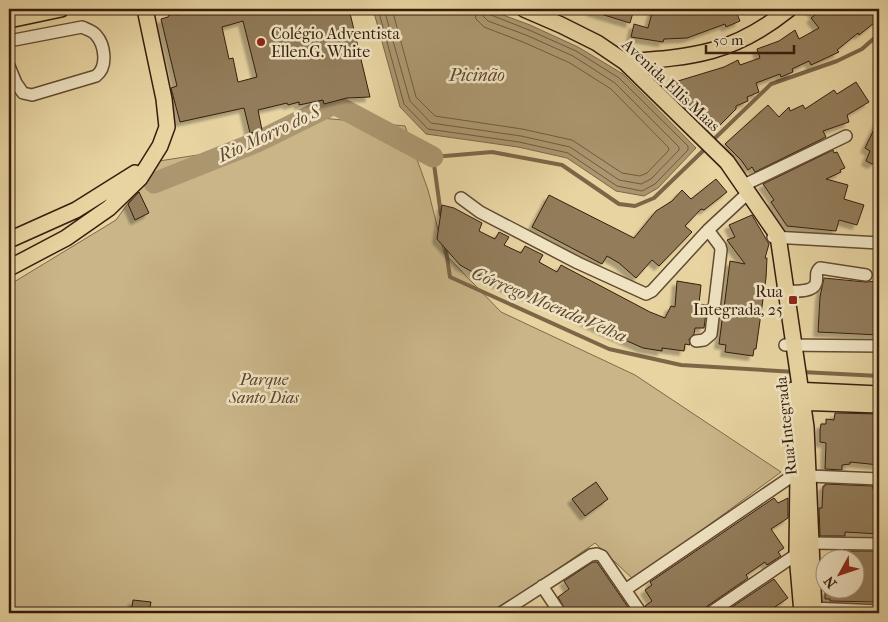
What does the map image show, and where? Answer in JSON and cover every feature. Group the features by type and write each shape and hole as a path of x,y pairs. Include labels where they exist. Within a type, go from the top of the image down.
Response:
{"main road":[{"path":"9,20 29,12 61,9"},
{"path":"9,268 66,238 95,219 122,197 140,178 160,146 167,127 164,99 145,9"},
{"name":"Avenida Ellis Maas","path":"524,9 597,43 625,62 727,162 767,218 776,236"},
{"path":"625,62 678,58 724,48 756,32 789,9"},
{"path":"649,85 647,79 648,71 651,65 659,60"},
{"path":"12,238 76,210 150,163"},
{"name":"Rua Integrada","path":"776,236 786,291 790,349 796,390 810,543 810,612"},
{"name":"Rua Integrada","path":"776,236 775,286 790,349"},
{"path":"12,238 25,244 31,257"},
{"path":"796,390 879,394"},
{"path":"796,390 879,405"},
{"name":"Rua Integrada","path":"803,474 797,554 810,612"}],"street":[{"path":"9,41 82,27 96,35 102,46 104,63 101,72 96,76 32,95 23,93 9,66"},
{"path":"9,51 14,47 64,36 82,27"},
{"path":"462,198 480,212 578,263 646,294 652,291 746,188 846,136"},
{"path":"696,341 704,340 711,334 721,250 708,230"},
{"path":"776,236 879,243"},
{"path":"786,291 807,290 814,286 816,275 820,268 866,275"},
{"path":"790,349 879,346"},
{"path":"625,590 803,474 879,479"},
{"path":"810,543 879,544"},
{"path":"501,613 590,555 597,554 602,556 641,613"},
{"path":"710,613 797,554"},
{"path":"542,586 560,613"},
{"path":"810,612 879,611"}],"green space":[{"name":"Parque Santo Dias","path":"311,117 405,126 428,190 444,253 501,312 635,375 781,472 634,580 595,543 494,613 9,613 9,285 116,220 159,161 255,146"}],"water":[{"name":"Picinão","path":"373,9 487,9 530,25 578,47 623,74 696,148 658,188 644,196 616,191 567,158 518,147 426,134 400,107"}],"building":[{"path":"190,9 349,9 370,97 347,98 324,104 323,100 299,105 299,102 288,105 287,103 258,110 262,130 250,133 244,108 180,122 171,88 177,86 161,19 169,15 191,12","holes":["243,21 257,77 238,82 233,58 229,59 222,27"]},
{"path":"591,9 634,9 630,23 591,11"},
{"path":"653,9 735,9 740,21 726,27 725,24 687,38 664,39 663,42 631,37 634,24 648,28"},
{"path":"810,9 879,9 879,19 837,50 839,52 811,65 809,61 792,69 793,72 781,77 780,74 756,83 759,92 747,97 748,101 736,106 736,109 716,129 675,91 674,85 678,81 724,67 738,60 740,65 760,58 757,49 779,41 795,30 799,39 819,28 811,18 815,15"},
{"path":"856,82 869,102 847,115 849,122 823,131 826,137 755,172 752,167 748,170 725,144 768,105 779,117 789,107 790,111 803,105 805,109 834,90 837,94"},
{"path":"879,119 879,159 872,164 866,161 870,151 865,148"},
{"path":"833,150 834,153 837,152 845,168 826,179 848,185 844,199 864,205 857,225 839,220 836,231 787,226 771,202 774,200 763,184"},
{"path":"716,179 727,192 704,210 701,209 685,226 692,232 659,266 652,260 636,278 619,263 607,256 602,264 532,227 549,195 634,238 656,211 672,201 682,190 691,199"},
{"path":"139,192 149,213 135,220 128,204"},
{"path":"442,205 454,208 482,223 479,231 495,239 499,232 509,237 504,245 521,253 525,246 543,255 539,262 557,272 561,265 665,318 671,306 675,307 677,281 701,285 699,304 707,305 704,328 695,328 694,334 689,339 690,345 685,344 684,351 662,348 662,351 643,348 547,303 476,274 460,265 437,239"},
{"path":"752,215 769,244 765,258 767,258 766,278 756,349 754,349 753,356 725,352 726,345 719,344 723,313 721,314 722,308 724,308 730,261 745,264 727,240 735,237 729,225"},
{"path":"824,278 865,282 879,281 879,335 818,332 820,297"},
{"path":"835,413 879,414 879,465 850,462 850,464 842,465 842,470 825,469 826,443 820,442 821,424 826,424 826,419 834,420"},
{"path":"596,482 608,499 585,516 572,499"},
{"path":"825,484 873,486 873,489 879,489 879,534 845,532 845,536 820,536 819,508 822,508 823,486"},
{"path":"774,498 778,503 788,498 788,518 771,529 784,548 778,552 781,556 767,565 765,562 746,575 748,578 706,607 703,613 648,613 645,606 652,601 645,590 652,585 650,582"},
{"path":"866,551 879,551 879,602 830,601 866,600"},
{"path":"593,562 597,562 632,613 567,613 558,597 569,589 564,581"},
{"path":"774,579 788,598 766,613 723,613"},
{"path":"133,600 151,602 149,613 131,613"}],"waterway":[{"path":"711,142 771,84 837,61 862,49 879,34"},
{"name":"Rio Morro do S","path":"154,183 257,142 334,104 433,157"},
{"path":"441,215 433,157 492,152 562,165 619,204 635,206 654,198 707,147"},
{"name":"Córrego Moenda Velha","path":"445,244 450,277 609,349 681,365 795,372"},
{"name":"Córrego Moenda Velha","path":"802,372 879,376"}],"place":[{"name":"Colégio Adventista Ellen.G. White","path":"261,42"},
{"name":"Rua Integrada, 25","path":"793,300"}]}
